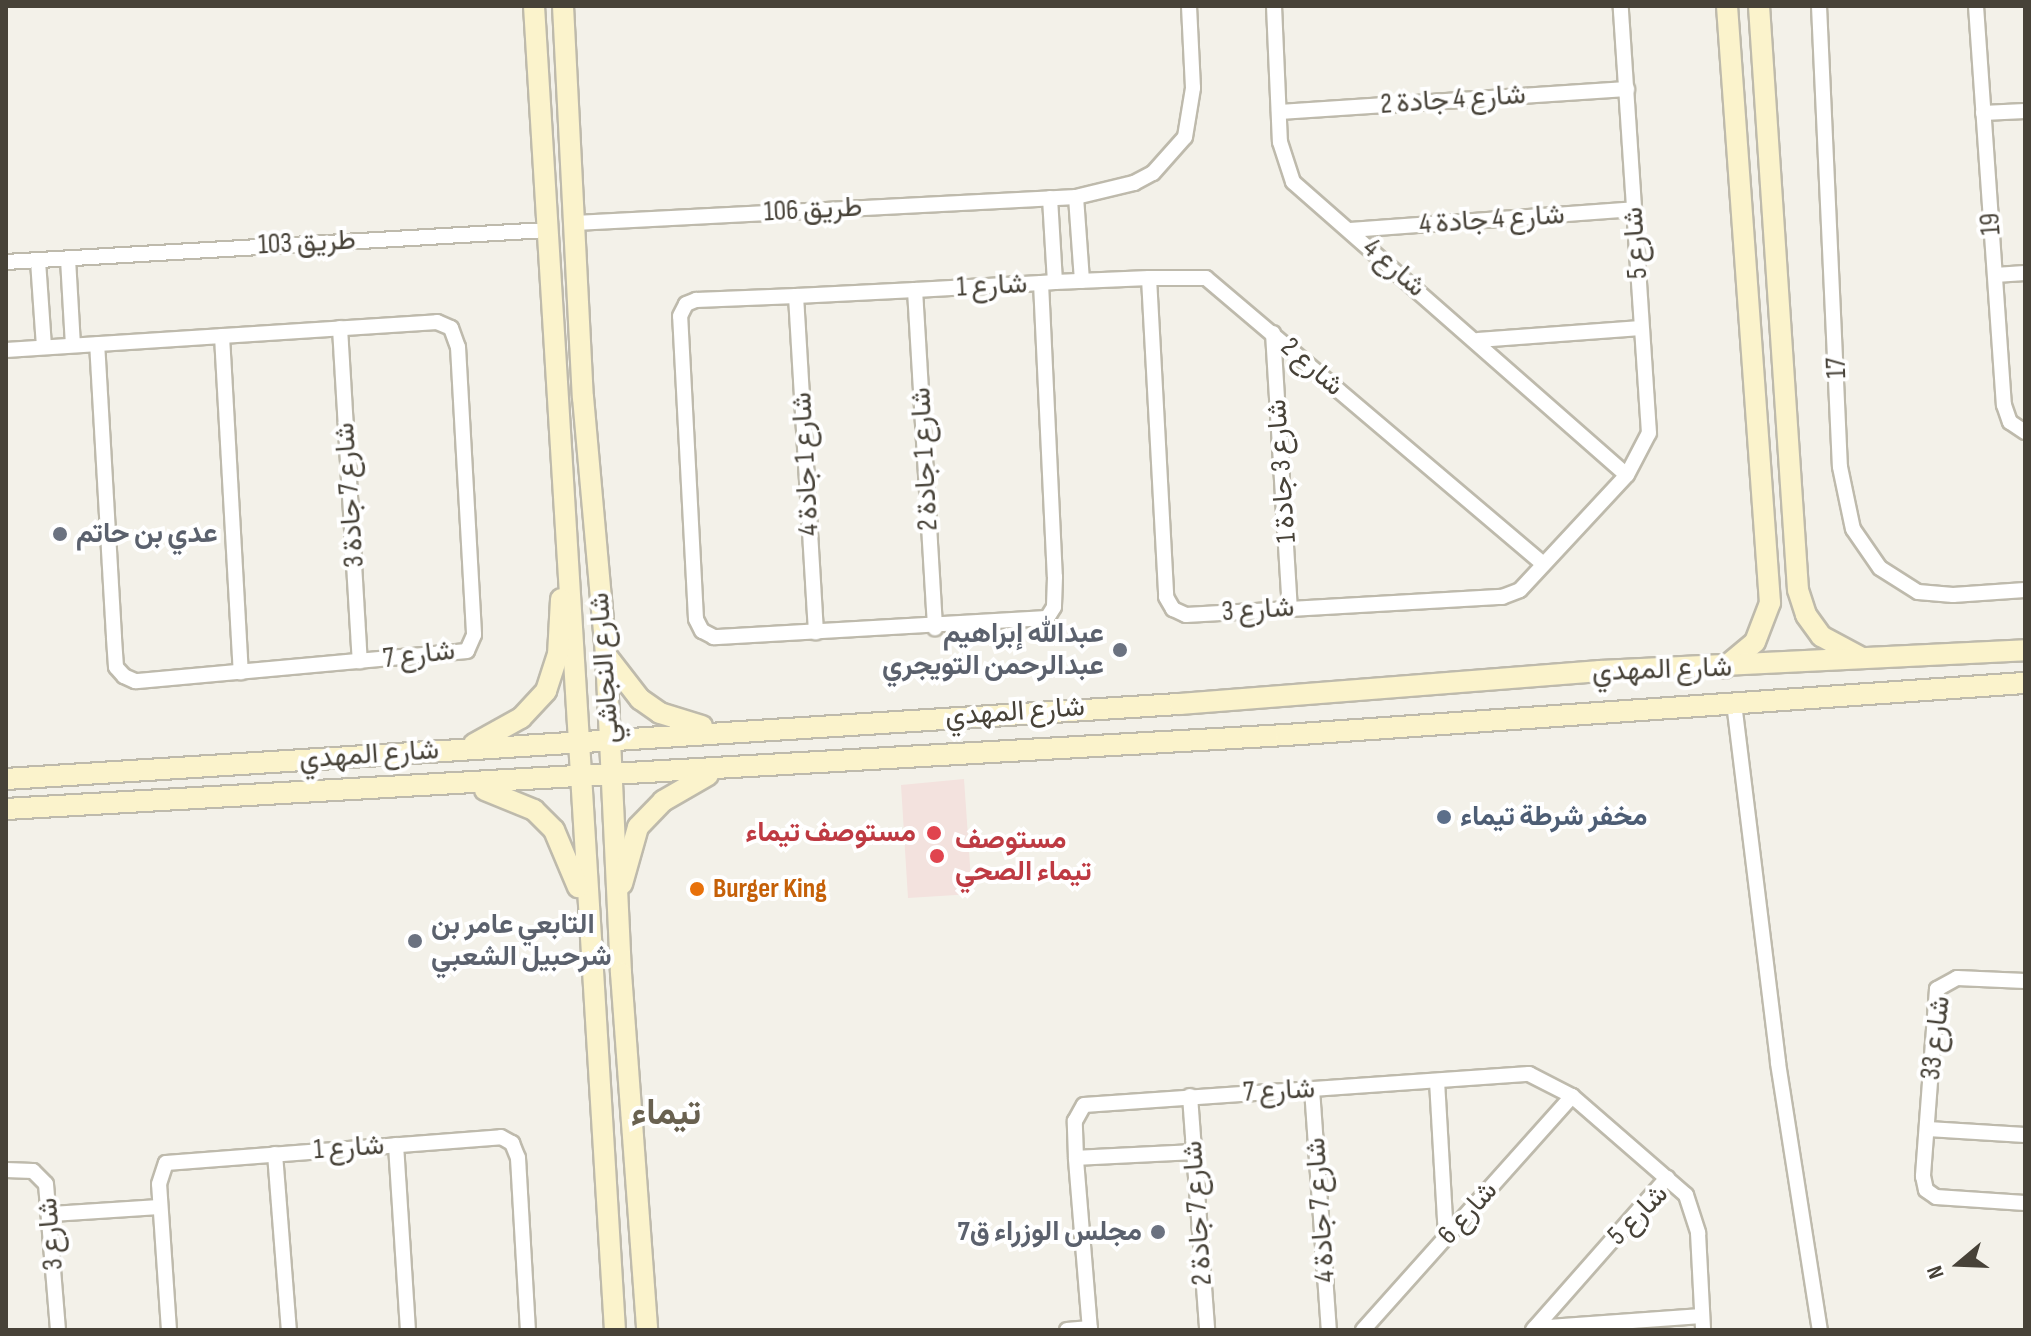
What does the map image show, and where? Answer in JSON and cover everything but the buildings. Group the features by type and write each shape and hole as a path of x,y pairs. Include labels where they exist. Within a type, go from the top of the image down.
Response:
{"main road":[{"name":"شارع النجاشي","path":"534,6 615,1325"},
{"name":"شارع النجاشي","path":"563,6 583,397 606,655 617,899 647,1325"},
{"path":"1724,668 1755,642 1770,603 1727,6"},
{"path":"1759,6 1798,590 1806,615 1821,636 1863,658"},
{"path":"467,748 521,718 546,691 558,655 567,536"},
{"name":"شارع المهدي","path":"6,779 1110,706 1180,704 1600,671 1724,668 2025,650"},
{"path":"606,655 640,699 660,713 721,731"},
{"name":"شارع المهدي","path":"6,809 465,786 2025,683"},
{"path":"1159,740 1145,726 1149,711 1180,704"},
{"path":"1099,742 1117,736 1124,725 1122,713 1110,706"},
{"path":"617,899 638,827 663,801 696,779 727,769"},
{"path":"60,806 62,790 88,774"},
{"path":"465,786 510,796 534,810 554,830 569,857 588,918"},
{"path":"615,1325 630,1307 647,1325"}],"street":[{"name":"طريق 106","path":"575,223 1076,197 1111,191 1153,173 1185,137 1193,88 1189,6"},
{"name":"شارع 4","path":"1274,6 1285,168 1293,182 1478,340 1627,475"},
{"name":"شارع 5","path":"1621,6 1649,433 1627,475"},
{"name":"17","path":"1819,6 1840,467 1853,529 1880,568 1918,592 1953,595 2025,590"},
{"name":"19","path":"1976,6 2005,414 2025,432"},
{"name":"شارع 4 جادة 2","path":"1279,112 1627,89"},
{"path":"1983,113 2025,111"},
{"path":"1076,197 1082,281"},
{"path":"1048,282 1050,198"},
{"name":"شارع 4 جادة 4","path":"1350,230 1634,209"},
{"name":"طريق 103","path":"6,262 547,230"},
{"path":"68,259 73,345"},
{"path":"38,261 44,347"},
{"path":"1995,275 2025,273"},
{"name":"شارع 3","path":"1149,278 1169,604 1186,615 1502,597 1520,590 1627,475"},
{"name":"شارع 2","path":"1048,282 1210,279 1543,564"},
{"name":"شارع 1","path":"1048,282 1054,607 1036,622 714,637 702,631 696,619 680,316 686,304 696,300 1048,282"},
{"name":"شارع 1 جادة 2","path":"915,290 935,628"},
{"name":"شارع 1 جادة 4","path":"796,296 816,632"},
{"name":"شارع 7","path":"437,322 451,328 458,347 474,635 467,651 451,655 135,681 116,667 97,344 222,336 437,322"},
{"name":"شارع 7 جادة 3","path":"340,328 360,661"},
{"path":"1478,340 1641,328"},
{"name":"شارع 3 جادة 1","path":"1273,333 1290,608"},
{"path":"222,336 241,672"},
{"path":"6,350 97,344"},
{"path":"1734,703 1778,1063 1820,1330"},
{"name":"شارع 33","path":"2025,981 1957,978 1937,989 1923,1176 1930,1194 2025,1203"},
{"name":"شارع 7","path":"1090,1329 1075,1121 1084,1105 1529,1074 1572,1096 1667,1178"},
{"path":"1437,1081 1446,1238"},
{"name":"شارع 7 جادة 4","path":"1312,1089 1329,1330"},
{"name":"شارع 7 جادة 2","path":"1190,1096 1207,1330"},
{"name":"شارع 6","path":"1363,1330 1572,1096"},
{"path":"1928,1129 2025,1135"},
{"name":"شارع 1","path":"169,1330 159,1176 166,1163 501,1137 512,1143 518,1158 528,1330"},
{"path":"396,1145 408,1330"},
{"path":"1076,1158 1193,1152"},
{"path":"275,1154 289,1330"},
{"name":"شارع 3","path":"6,1170 24,1168 41,1177 51,1214 58,1330"},
{"name":"شارع 5","path":"1534,1329 1667,1178 1686,1195 1695,1214 1702,1323"},
{"path":"51,1214 160,1207"},
{"path":"1534,1329 1702,1323"},
{"path":"1067,1330 1090,1329"}],"shaded area":[{"name":"مستوصف تيماء الصحي","path":"964,779 972,894 908,898 901,785"}],"place":[{"name":"عدي بن حاتم","path":"60,534"},
{"name":"عبدالله إبراهيم عبدالرحمن التويجري","path":"1120,650"},
{"name":"مخفر شرطة تيماء","path":"1444,817"},
{"name":"مستوصف تيماء","path":"934,833"},
{"name":"مستوصف تيماء الصحي","path":"937,856"},
{"name":"Burger King","path":"697,889"},
{"name":"التابعي عامر بن شرحبيل الشعبي","path":"415,941"},
{"name":"مجلس الوزراء ق7","path":"1158,1232"}],"district":[{"name":"تيماء","path":"666,1114"}]}
